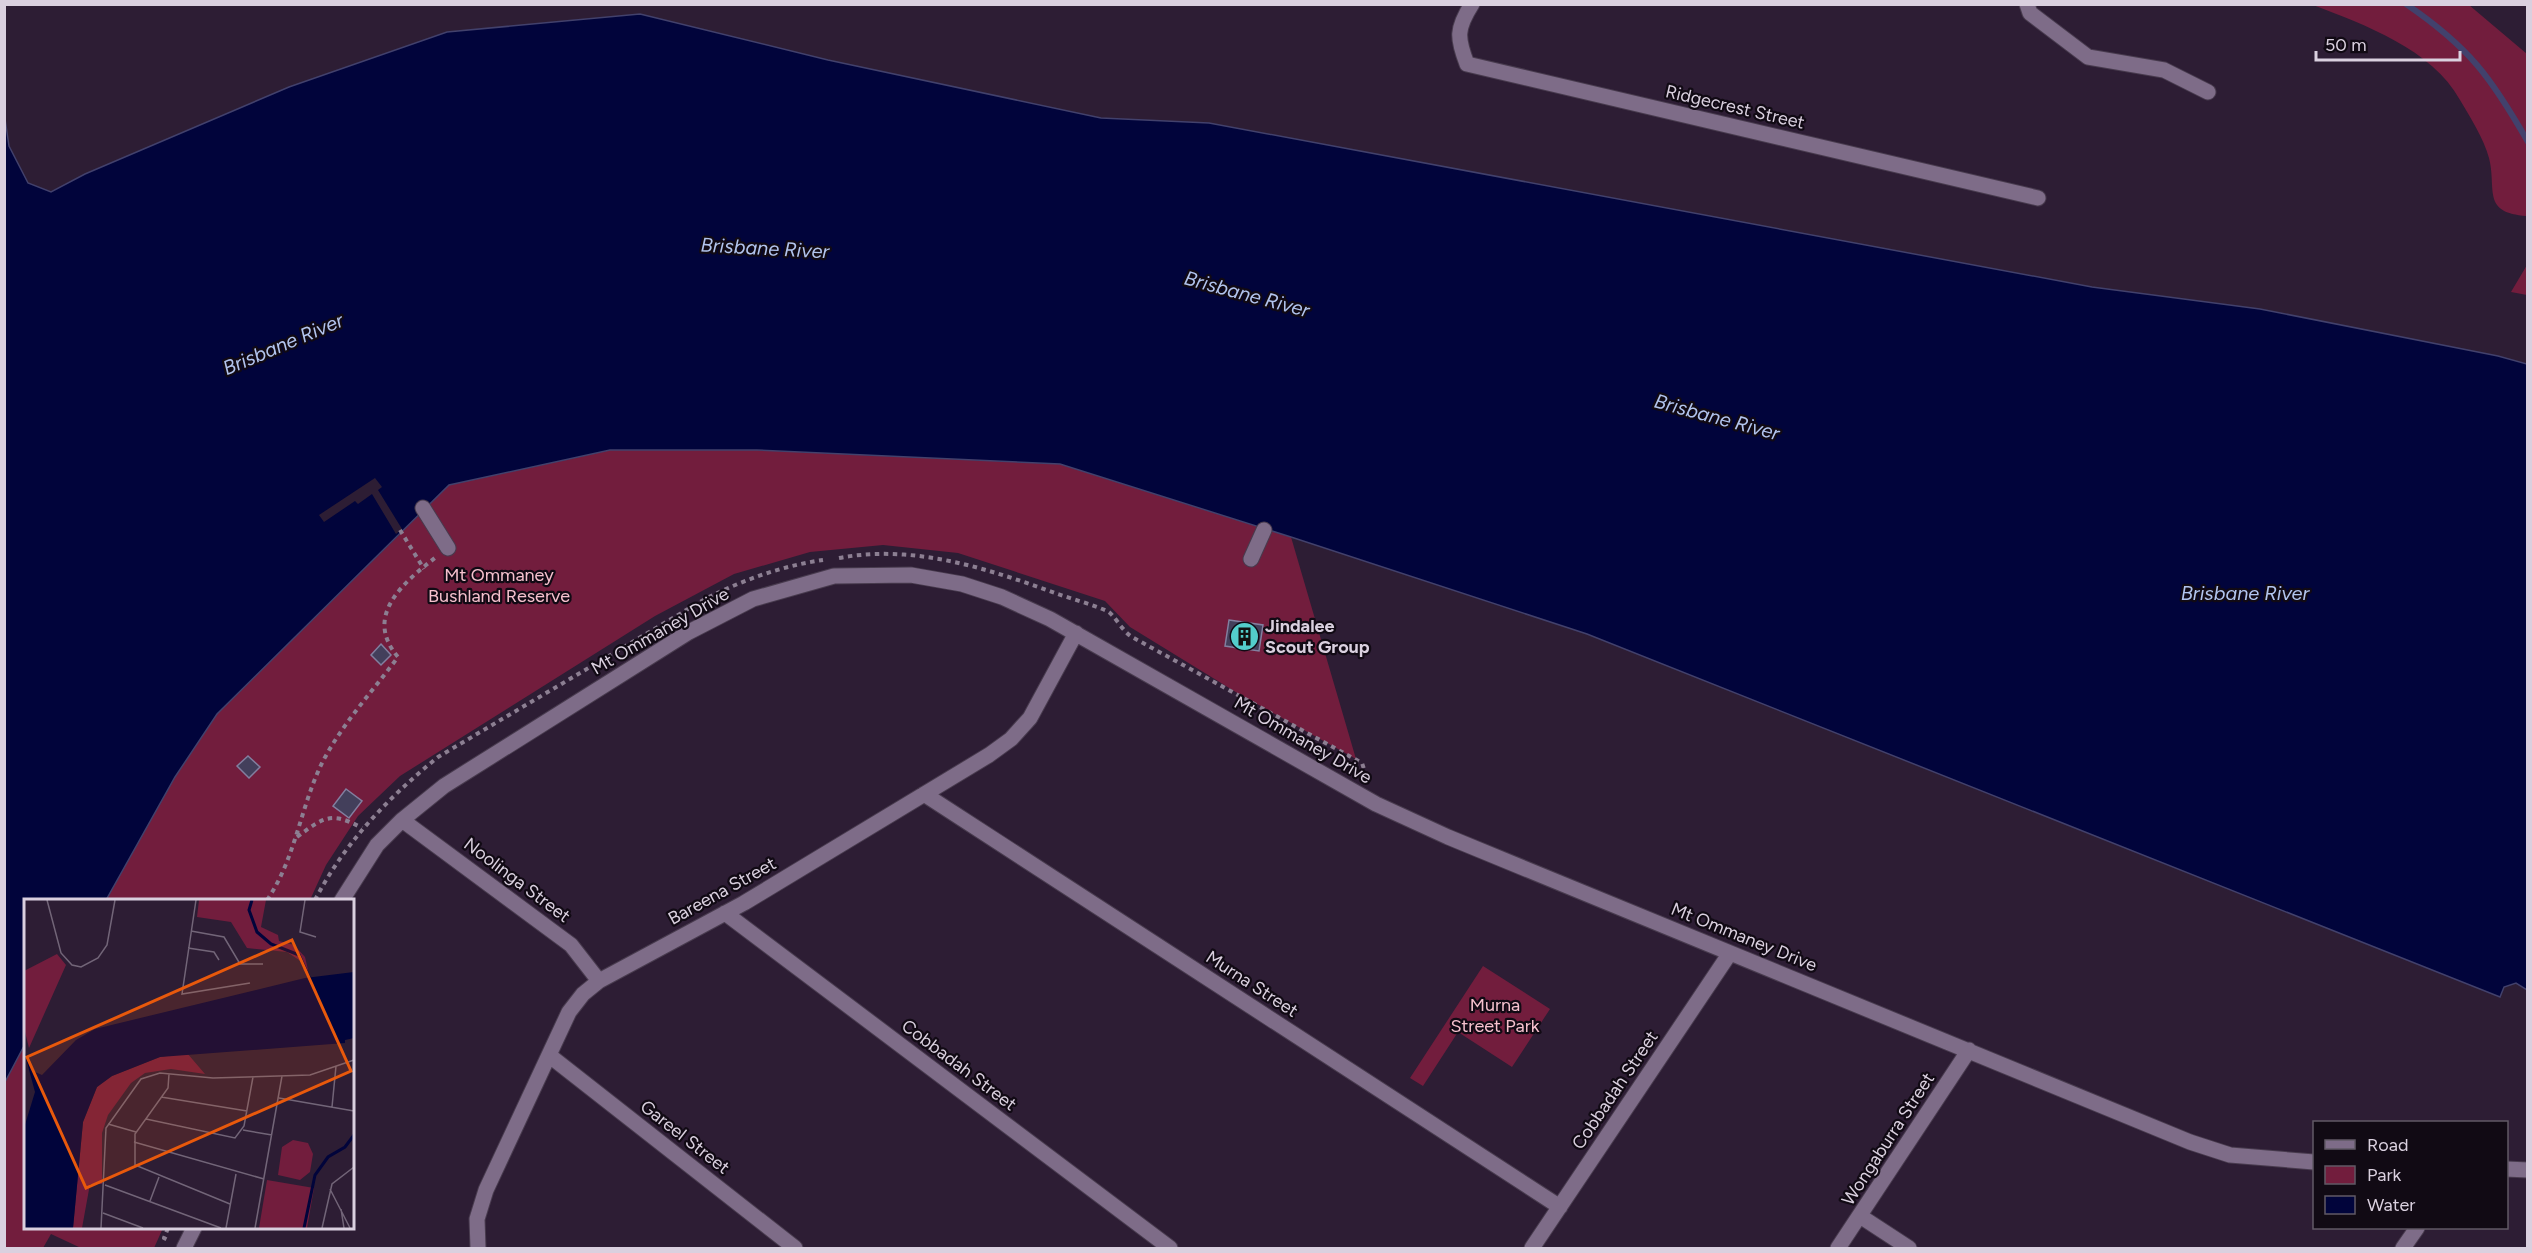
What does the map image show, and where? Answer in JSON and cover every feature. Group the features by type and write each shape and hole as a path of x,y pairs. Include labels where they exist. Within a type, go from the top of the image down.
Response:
{"street":[{"name":"Ridgecrest Street","path":"1472,4 1461,22 1459,43 1467,64 2038,198"},
{"path":"2027,4 2030,14 2088,57 2163,70 2208,92"},
{"path":"423,508 448,548"},
{"path":"1251,559 1264,530"},
{"name":"Mt Ommaney Drive","path":"343,899 377,845 402,820 444,786 689,632 753,599 834,576 911,575 962,584 1002,597 1076,633 1408,820 2210,1149 2229,1155 2313,1162"},
{"name":"Bareena Street","path":"478,1248 477,1219 486,1190 550,1056 568,1012 583,994 599,981 725,913 963,772 1011,739 1030,718 1076,633"},
{"name":"Murna Street","path":"924,794 1560,1207"},
{"name":"Noolinga Street","path":"402,820 571,945 599,981"},
{"name":"Cobbadah Street","path":"725,913 1170,1248"},
{"name":"Cobbadah Street","path":"1532,1248 1730,953"},
{"name":"Wongaburra Street","path":"1838,1248 1970,1050"},
{"name":"Gareel Street","path":"550,1056 795,1248"},
{"path":"2508,1169 2528,1170"},
{"path":"1860,1216 1909,1248"},
{"path":"184,1248 193,1229"},
{"path":"2403,1248 2416,1229"}],"path":[{"path":"268,899 290,859 308,796 324,761 354,712 398,657 386,644 382,624 386,608 400,590 424,569 400,530"},
{"path":"619,651 648,632"},
{"path":"296,837 330,816 344,818 362,828"}],"green space":[{"path":"2313,5 2469,5 2527,54 2527,216 2512,214 2497,205 2492,189 2487,151 2460,100 2433,66 2375,30"},
{"path":"2527,265 2527,295 2511,292"},
{"name":"Mt Ommaney Bushland Reserve","path":"610,450 757,450 1060,464 1291,537 1356,759 1239,694 1130,627 1105,601 958,553 883,545 810,552 734,574 655,616 400,776 358,816 326,865 310,899 107,899 175,777 217,714 400,534 423,508 449,485"},
{"name":"Murna Street Park","path":"1483,966 1550,1009 1512,1067 1458,1032 1423,1086 1410,1078"},
{"path":"24,1046 24,1229 163,1229 154,1248 81,1248 51,1234 43,1248 5,1248 5,1082"}],"water":[{"name":"Brisbane River","path":"640,14 828,60 1101,118 1209,123 2092,287 2260,309 2498,356 2527,364 2527,990 2516,983 2504,987 2500,997 1587,634 1060,464 757,450 610,450 449,485 217,714 175,777 107,899 24,899 24,1046 5,1082 4,112 9,146 28,183 51,192 85,174 289,87 447,32"}],"pier":[{"path":"375,478 382,487 378,490 402,529 396,534 372,494 358,504 355,501 324,522 319,515"}],"building":[{"name":"Jindalee Scout Group","path":"1229,620 1263,625 1259,651 1225,646"},
{"path":"381,644 391,655 381,665 371,655"},
{"path":"248,756 260,767 249,778 237,766"},
{"path":"346,789 362,801 349,818 333,806"}],"waterway":[{"path":"2406,4 2463,49 2490,81 2528,142"}],"place":[{"name":"Jindalee Scout Group","path":"1244,636"}]}
